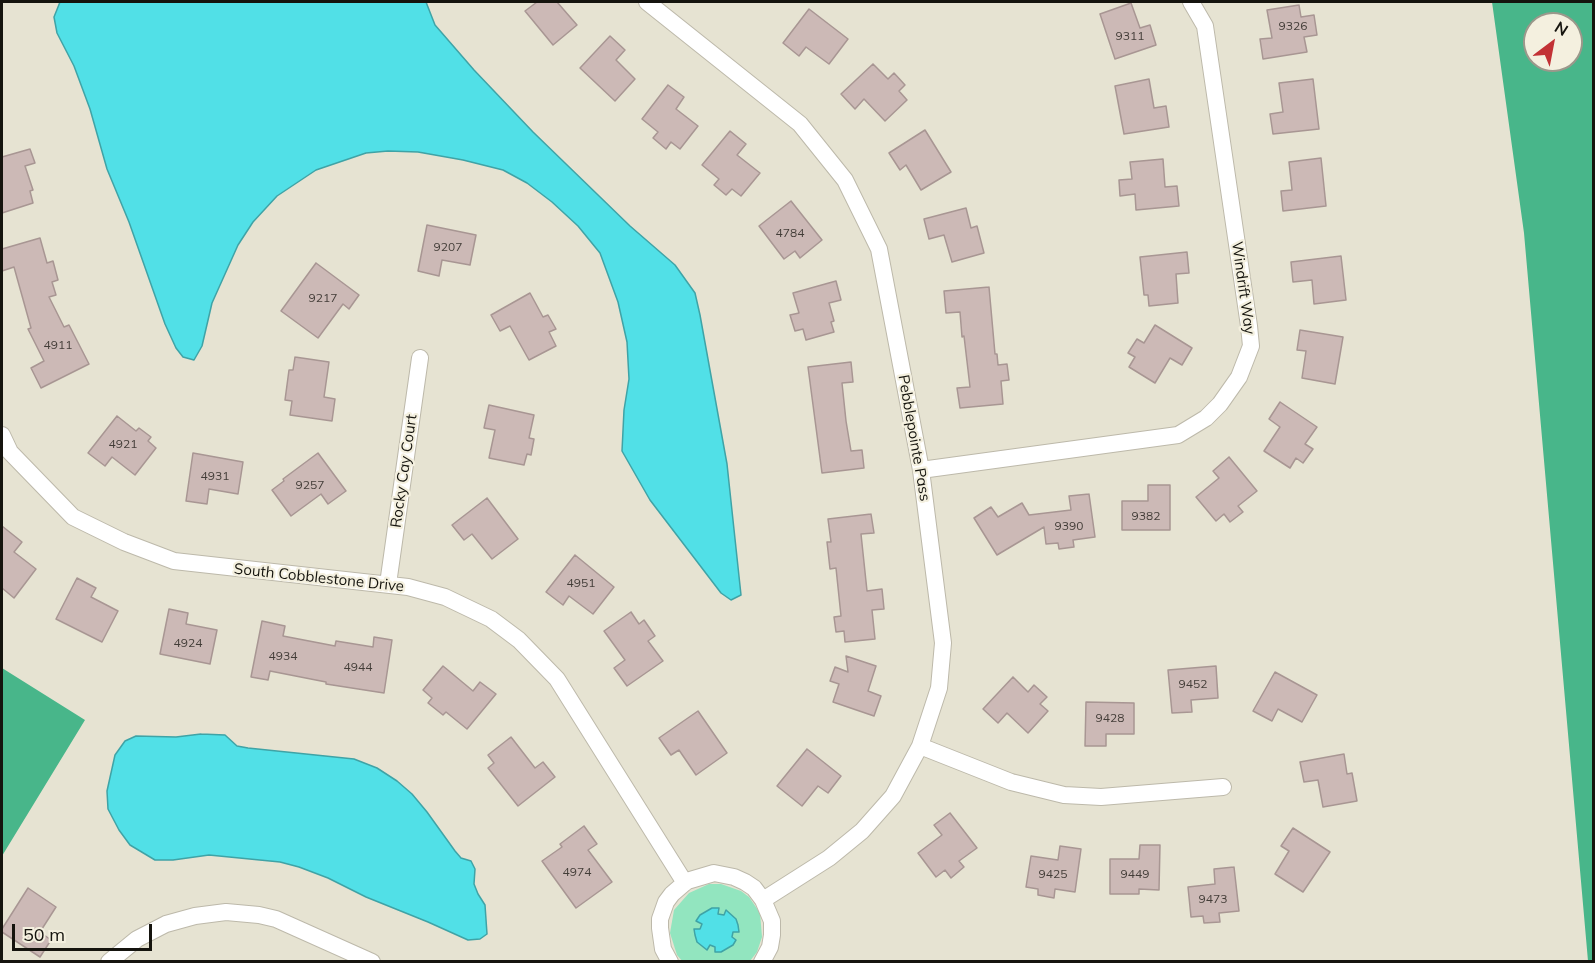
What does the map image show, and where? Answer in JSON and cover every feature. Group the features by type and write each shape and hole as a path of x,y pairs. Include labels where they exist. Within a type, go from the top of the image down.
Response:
{"street":[{"name":"Pebblepointe Pass","path":"647,2 800,124 845,180 879,249 921,470 943,643 939,688 920,746 893,796 862,831 829,858 764,900"},
{"name":"Windrift Way","path":"921,470 1178,435 1206,418 1220,404 1239,376 1251,346 1249,326 1205,26 1191,2"},
{"name":"Rocky Cay Court","path":"388,584 420,358"},
{"name":"South Cobblestone Drive","path":"2,435 10,452 74,517 134,546 174,561 388,584 428,592 470,608 505,629 532,652 570,698 685,883"},
{"path":"920,746 1011,782 1064,795 1101,797 1223,787"},
{"path":"668,961 660,939 660,919 666,902 685,883 703,875 724,874 745,882 754,888 764,900 772,921 772,935 770,947 762,962"},
{"path":"109,962 137,939 166,924 195,915 226,912 276,919 372,962"}],"green space":[{"path":"1492,2 1593,2 1593,961 1588,961 1524,233"},
{"path":"2,668 85,720 2,856"},
{"path":"709,884 721,884 741,891 749,897 760,913 762,937 757,952 750,961 683,962 677,955 670,933 674,910 689,893"}],"water":[{"path":"60,2 426,2 435,25 474,70 533,132 630,226 675,265 695,293 727,464 741,595 731,600 721,593 650,500 622,451 624,410 629,379 627,342 618,302 600,253 578,226 552,202 527,183 503,170 418,152 388,151 366,153 316,170 277,196 253,222 238,245 212,303 202,346 194,360 183,357 176,348 165,324 129,222 107,169 90,109 74,66 57,33 54,17"},
{"path":"201,734 225,735 237,746 248,748 354,759 377,768 397,781 427,812 461,858 471,861 475,869 474,884 485,905 487,934 480,939 468,940 366,897 328,878 280,862 209,855 155,860 130,845 108,809 107,791 115,755 125,741 136,736 176,737"},
{"path":"712,908 719,908 718,914 724,915 726,910 736,919 738,925 739,932 733,932 732,937 736,940 733,945 721,952 715,952 715,947 710,945 707,950 697,942 695,935 694,929 700,929 702,924 696,921 700,915"}],"building":[{"path":"537,2 557,2 577,25 553,45 525,11"},
{"path":"1131,3 1140,28 1150,25 1156,45 1115,59 1100,14"},
{"path":"1299,5 1301,17 1314,15 1317,35 1304,37 1307,52 1263,59 1260,39 1272,38 1267,10"},
{"path":"809,9 848,39 829,64 806,47 799,56 783,43"},
{"path":"610,36 625,50 616,60 635,79 615,101 580,68"},
{"path":"873,64 888,79 894,73 905,85 899,91 907,100 885,121 864,99 855,109 841,94"},
{"path":"1149,79 1154,108 1166,106 1169,127 1124,134 1115,86"},
{"path":"1313,79 1319,129 1273,134 1270,114 1283,112 1279,83"},
{"path":"668,85 684,97 676,109 698,126 680,149 671,142 666,149 653,138 658,132 642,119"},
{"path":"925,130 951,172 921,190 906,165 900,170 889,153"},
{"path":"730,131 746,144 737,155 760,173 741,196 732,189 726,195 714,185 719,179 702,165"},
{"path":"30,149 35,163 25,166 33,190 30,191 33,203 2,213 2,157"},
{"path":"1321,158 1326,206 1283,211 1281,191 1292,190 1289,162"},
{"path":"1163,159 1165,187 1177,186 1179,206 1136,210 1135,194 1120,196 1119,180 1132,179 1130,162"},
{"path":"791,201 822,240 800,258 795,251 784,259 759,226"},
{"path":"966,208 971,228 977,226 984,253 952,262 944,235 929,239 924,219"},
{"path":"427,225 476,235 470,265 442,260 439,276 418,271"},
{"path":"40,238 47,263 53,261 58,280 52,282 56,295 49,297 64,327 69,325 89,364 41,388 31,368 44,361 28,329 31,328 14,267 2,271 2,249"},
{"path":"1187,252 1189,273 1176,274 1178,303 1149,306 1148,295 1144,295 1140,257"},
{"path":"1341,256 1346,300 1314,304 1312,280 1293,282 1291,262"},
{"path":"316,263 359,295 349,309 343,304 318,338 281,311"},
{"path":"836,281 841,300 829,303 834,321 831,322 834,332 806,340 803,329 795,331 790,315 799,313 793,293"},
{"path":"989,287 995,354 997,354 998,365 1007,364 1009,380 1001,381 1003,404 960,408 957,388 970,387 964,336 962,337 960,312 946,313 944,291"},
{"path":"530,293 543,317 548,315 556,329 549,332 556,346 529,360 510,326 500,331 491,315"},
{"path":"1155,325 1192,348 1182,365 1170,358 1155,383 1129,367 1135,357 1128,353 1137,339 1144,343"},
{"path":"1300,330 1343,337 1335,384 1302,378 1306,351 1297,350"},
{"path":"295,357 329,362 324,397 335,399 332,421 290,415 292,401 285,400 289,370 293,370"},
{"path":"851,362 853,382 842,383 846,421 851,451 862,450 864,468 822,473 808,367"},
{"path":"1280,402 1317,427 1305,444 1313,449 1303,463 1296,458 1290,468 1264,451 1280,427 1269,419"},
{"path":"489,405 534,415 529,438 534,439 531,455 527,454 524,465 489,458 495,430 484,428"},
{"path":"117,416 136,431 139,428 151,437 148,441 156,448 135,475 112,457 105,466 88,453"},
{"path":"193,453 243,462 238,494 209,489 207,504 186,501"},
{"path":"318,453 346,491 328,504 321,494 291,516 272,490"},
{"path":"1229,457 1257,491 1238,506 1243,512 1230,522 1224,514 1216,521 1196,497 1219,478 1213,471"},
{"path":"1148,485 1170,485 1170,530 1122,530 1122,501 1148,501"},
{"path":"1089,494 1095,537 1073,540 1074,547 1059,549 1058,543 1046,544 1044,527 997,555 974,518 991,507 998,517 1022,503 1029,515 1071,510 1069,496"},
{"path":"487,498 518,539 492,559 472,534 464,540 452,525"},
{"path":"871,514 874,533 861,534 867,591 882,589 884,609 872,610 875,639 845,642 844,631 836,632 834,617 841,616 836,568 830,569 827,542 831,542 828,519"},
{"path":"2,526 22,542 14,552 36,569 14,598 2,588"},
{"path":"575,555 614,587 593,614 569,596 563,605 546,592"},
{"path":"77,578 96,588 91,597 118,611 102,642 56,619"},
{"path":"169,609 188,613 186,624 217,630 210,664 160,654"},
{"path":"631,612 639,624 644,620 655,636 648,641 663,661 627,686 614,668 625,660 604,631"},
{"path":"262,621 285,626 283,636 335,646 336,641 373,647 374,637 392,640 384,693 326,684 326,682 270,671 268,680 251,677"},
{"path":"846,656 876,666 868,691 881,696 874,716 833,702 839,684 830,681 835,667 848,672"},
{"path":"443,666 473,691 480,682 496,694 467,729 446,712 443,715 428,703 432,698 423,690"},
{"path":"1216,666 1218,698 1191,700 1192,712 1172,713 1168,670"},
{"path":"1275,672 1317,695 1302,722 1278,709 1272,721 1253,711"},
{"path":"1013,677 1028,692 1034,685 1047,697 1040,704 1048,711 1028,733 1007,713 998,723 983,709"},
{"path":"1086,702 1134,703 1134,734 1106,734 1106,746 1085,746"},
{"path":"698,711 727,753 696,775 679,750 671,755 659,738"},
{"path":"511,737 535,768 543,762 555,777 518,806 488,768 494,763 488,755"},
{"path":"807,749 841,776 828,793 818,786 802,806 777,786"},
{"path":"1344,754 1347,774 1352,773 1357,801 1323,807 1318,780 1304,782 1300,762"},
{"path":"950,813 977,848 959,861 964,867 951,878 945,870 936,877 918,853 942,835 934,825"},
{"path":"584,826 597,844 588,850 612,882 576,908 542,861 562,847 560,844"},
{"path":"1293,828 1330,852 1303,892 1275,874 1289,851 1281,846"},
{"path":"1140,845 1160,845 1159,890 1139,889 1139,894 1110,894 1110,859 1139,859"},
{"path":"1060,846 1081,849 1075,892 1055,889 1054,898 1038,895 1038,889 1026,887 1031,856 1058,860"},
{"path":"1234,867 1239,911 1219,913 1220,922 1204,923 1203,916 1191,917 1188,887 1215,884 1214,869"},
{"path":"28,888 56,907 40,932 51,940 40,957 2,932"}]}
